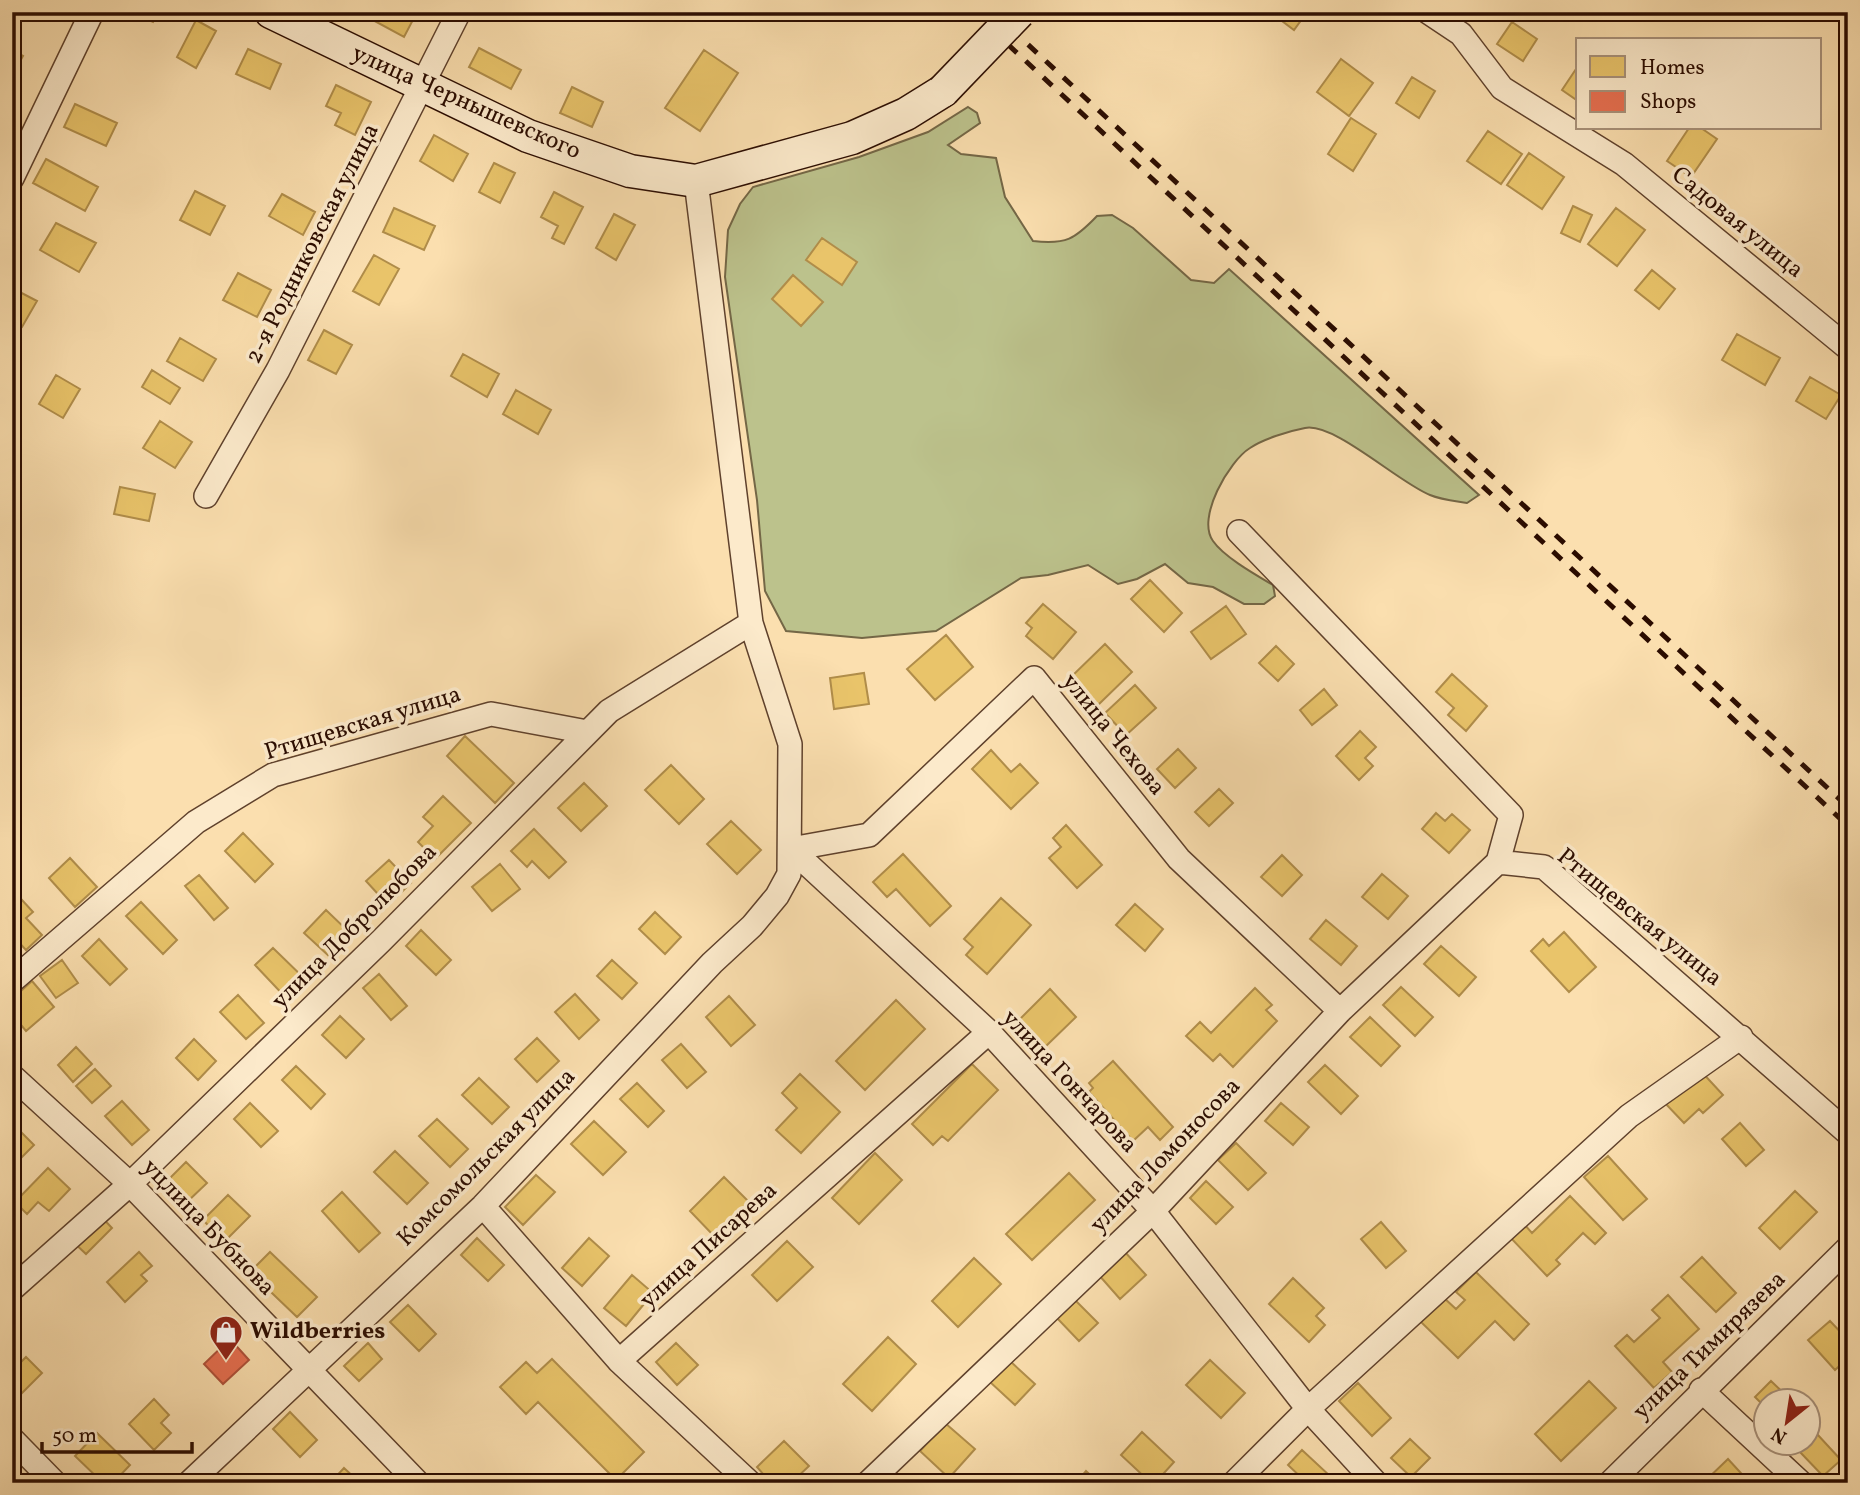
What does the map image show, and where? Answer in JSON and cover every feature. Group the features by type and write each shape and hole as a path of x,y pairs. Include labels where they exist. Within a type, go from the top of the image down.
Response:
{"street":[{"path":"12,177 92,12"},
{"name":"улица Чернышевского","path":"271,12 528,136 608,165 696,181 852,138 906,114 943,91 1019,12"},
{"name":"2-я Родниковская улица","path":"205,496 278,370 424,86 459,12"},
{"name":"Садовая улица","path":"1428,12 1460,23 1502,88 1624,164 1848,348"},
{"name":"Комсомольская улица","path":"189,1483 483,1206 712,963 752,926 777,896 789,874 790,744 751,624 696,181"},
{"path":"1239,532 1511,815 1498,862"},
{"name":"улица Добролюбова","path":"12,1289 130,1184 381,941 609,711 751,624"},
{"name":"улица Чехова","path":"791,849 869,835 1034,678 1179,859 1340,1011"},
{"name":"Ртищевская улица","path":"12,981 196,822 273,775 491,713 587,732"},
{"name":"улица Гончарова","path":"791,849 989,1032 1153,1211 1308,1409 1376,1483"},
{"name":"улица Ломоносова","path":"868,1483 1153,1211 1340,1011 1498,862"},
{"name":"Ртищевская улица","path":"1498,862 1544,867 1848,1133"},
{"name":"улица Писарева","path":"619,1361 989,1032"},
{"path":"1234,1483 1308,1409 1629,1116 1741,1037"},
{"name":"уцлица Бубнова","path":"12,1076 130,1184 418,1483"},
{"path":"483,1206 619,1361 750,1483"},
{"name":"улица Тимирязева","path":"1610,1483 1701,1390 1848,1248"},
{"path":"1701,1390 1801,1483"},
{"path":"12,1439 55,1483"}],"green space":[{"path":"968,107 977,113 980,123 948,145 961,154 996,158 1005,197 1033,241 1054,242 1069,239 1097,216 1112,215 1133,228 1191,280 1214,283 1229,269 1479,495 1467,503 1430,495 1349,443 1332,434 1305,428 1284,433 1250,448 1225,477 1212,505 1209,531 1213,541 1232,559 1273,585 1275,596 1264,604 1244,604 1213,587 1188,583 1165,564 1137,579 1118,584 1088,565 1048,575 1021,578 936,631 862,638 786,631 765,591 757,500 725,277 728,230 740,204 753,187 859,157 928,132"}],"building: Homes":[{"path":"131,12 157,12 153,22"},
{"path":"375,12 416,14 404,37 371,19"},
{"path":"1270,12 1307,12 1294,30"},
{"path":"196,20 216,31 196,68 177,57"},
{"path":"1512,22 1537,39 1523,61 1497,44"},
{"path":"479,48 521,70 511,89 469,67"},
{"path":"248,49 281,64 270,89 236,74"},
{"path":"12,50 23,56 12,76"},
{"path":"704,50 738,73 700,131 665,108"},
{"path":"1341,59 1373,83 1349,116 1317,92"},
{"path":"1576,69 1576,100 1562,90"},
{"path":"1412,77 1435,91 1419,118 1396,103"},
{"path":"336,85 371,102 355,135 335,125 341,113 326,106"},
{"path":"572,87 603,102 592,127 560,113"},
{"path":"75,104 117,123 106,146 64,127"},
{"path":"1351,118 1376,134 1353,171 1328,154"},
{"path":"1688,130 1704,130 1717,139 1691,177 1667,161"},
{"path":"1488,131 1522,154 1501,184 1467,161"},
{"path":"434,135 468,154 453,181 420,161"},
{"path":"1529,153 1564,177 1542,209 1507,185"},
{"path":"46,159 98,187 85,211 33,183"},
{"path":"494,163 515,173 500,203 479,192"},
{"path":"195,191 225,206 210,235 180,220"},
{"path":"554,192 583,207 564,244 552,238 558,226 541,217"},
{"path":"282,194 315,212 303,235 269,216"},
{"path":"1573,206 1592,215 1580,242 1561,233"},
{"path":"394,208 435,226 424,250 383,232"},
{"path":"1616,208 1645,230 1617,266 1588,244"},
{"path":"614,214 635,225 616,260 596,248"},
{"path":"56,223 96,243 79,272 40,250"},
{"path":"822,238 857,262 842,285 806,260"},
{"path":"374,255 399,269 379,305 353,291"},
{"path":"1652,270 1675,289 1659,309 1635,290"},
{"path":"238,273 271,290 257,317 223,300"},
{"path":"793,275 823,302 801,326 772,299"},
{"path":"12,288 37,301 22,327 12,322"},
{"path":"324,330 352,345 336,374 308,360"},
{"path":"1737,334 1780,358 1765,385 1722,360"},
{"path":"180,338 216,359 203,381 167,361"},
{"path":"463,354 499,374 487,397 451,376"},
{"path":"152,370 180,388 170,404 142,387"},
{"path":"56,375 80,389 63,418 39,404"},
{"path":"1810,377 1841,395 1826,419 1796,401"},
{"path":"516,390 551,410 538,434 503,414"},
{"path":"160,421 192,442 175,468 143,448"},
{"path":"120,487 155,494 149,521 114,514"},
{"path":"1150,580 1182,613 1164,632 1131,599"},
{"path":"1043,604 1076,632 1053,659 1026,636 1032,628 1026,623"},
{"path":"1226,606 1246,634 1211,659 1191,632"},
{"path":"946,635 973,667 935,700 907,669"},
{"path":"1105,644 1132,672 1098,705 1071,677"},
{"path":"1276,646 1294,664 1278,681 1259,663"},
{"path":"864,673 869,704 834,709 830,678"},
{"path":"1452,674 1487,706 1466,731 1448,715 1454,708 1436,692"},
{"path":"1135,685 1156,708 1126,735 1105,713"},
{"path":"1324,689 1337,705 1312,725 1300,710"},
{"path":"1360,731 1376,747 1365,758 1373,766 1359,780 1336,756"},
{"path":"465,736 514,783 495,803 447,756"},
{"path":"1178,749 1196,768 1175,788 1157,769"},
{"path":"991,750 1011,772 1020,764 1038,783 1011,809 972,769"},
{"path":"671,765 704,799 679,824 645,790"},
{"path":"584,783 607,806 581,831 558,808"},
{"path":"1219,789 1233,803 1209,826 1195,812"},
{"path":"443,796 471,823 435,859 418,842 433,826 423,817"},
{"path":"1436,813 1445,821 1452,814 1470,830 1449,853 1422,829"},
{"path":"731,821 761,850 737,874 707,844"},
{"path":"1066,825 1102,865 1077,888 1049,858 1061,847 1053,838"},
{"path":"534,829 566,862 549,878 532,861 527,867 511,851"},
{"path":"243,833 273,864 255,882 225,851"},
{"path":"903,854 951,906 930,926 896,889 887,897 873,882"},
{"path":"1282,855 1302,875 1282,896 1261,877"},
{"path":"70,858 97,887 75,907 49,878"},
{"path":"389,860 411,883 388,905 366,881"},
{"path":"500,864 520,889 492,911 472,887"},
{"path":"1382,874 1408,896 1388,919 1362,897"},
{"path":"199,875 228,908 214,920 185,886"},
{"path":"1001,898 1031,925 987,974 966,955 973,947 964,939"},
{"path":"22,900 33,912 26,918 42,935 26,950 12,935 12,910"},
{"path":"141,902 177,940 163,954 126,916"},
{"path":"1135,904 1163,929 1145,951 1116,925"},
{"path":"326,910 351,934 330,957 304,933"},
{"path":"655,912 681,937 665,954 639,929"},
{"path":"1326,920 1357,946 1341,965 1310,939"},
{"path":"421,930 451,960 436,975 406,946"},
{"path":"1564,932 1596,967 1569,992 1531,951 1543,939 1549,946"},
{"path":"99,939 127,969 110,985 82,956"},
{"path":"1441,946 1476,977 1459,996 1424,964"},
{"path":"273,948 308,982 289,1001 255,965"},
{"path":"62,960 78,983 56,998 40,976"},
{"path":"612,960 637,983 622,999 597,976"},
{"path":"379,974 407,1006 391,1020 363,988"},
{"path":"32,981 54,1007 26,1031 12,1014 12,999"},
{"path":"1401,987 1433,1017 1415,1036 1383,1005"},
{"path":"1255,988 1272,1005 1266,1010 1277,1021 1233,1067 1220,1054 1213,1061 1186,1036 1200,1022 1211,1033"},
{"path":"1050,989 1076,1017 1045,1047 1019,1020"},
{"path":"575,994 599,1020 579,1039 555,1012"},
{"path":"238,995 264,1023 246,1039 220,1012"},
{"path":"729,996 755,1025 731,1046 706,1017"},
{"path":"896,1000 925,1029 865,1090 836,1061"},
{"path":"340,1016 364,1039 346,1058 322,1035"},
{"path":"1370,1017 1400,1046 1381,1066 1350,1037"},
{"path":"537,1038 559,1061 537,1082 515,1059"},
{"path":"194,1039 216,1061 198,1080 176,1058"},
{"path":"681,1044 706,1072 687,1088 662,1060"},
{"path":"76,1047 92,1064 73,1082 58,1065"},
{"path":"1113,1061 1173,1127 1160,1140 1148,1127 1133,1141 1089,1092 1093,1088 1089,1083"},
{"path":"972,1064 998,1090 948,1141 942,1136 933,1145 912,1124"},
{"path":"1325,1065 1358,1096 1341,1114 1308,1082"},
{"path":"296,1066 325,1094 311,1109 282,1080"},
{"path":"95,1069 111,1086 92,1103 76,1086"},
{"path":"1699,1069 1723,1095 1703,1113 1699,1109 1684,1123 1664,1102"},
{"path":"800,1074 840,1112 801,1153 776,1130 797,1108 782,1093"},
{"path":"479,1078 509,1107 492,1124 462,1095"},
{"path":"637,1083 664,1111 648,1127 620,1099"},
{"path":"122,1101 149,1130 132,1145 105,1116"},
{"path":"250,1103 278,1131 261,1147 234,1119"},
{"path":"1281,1103 1309,1127 1293,1145 1265,1121"},
{"path":"437,1119 468,1149 450,1167 419,1136"},
{"path":"594,1121 626,1152 603,1175 571,1144"},
{"path":"1740,1123 1764,1150 1746,1166 1722,1139"},
{"path":"17,1128 34,1145 12,1167 12,1134"},
{"path":"1236,1143 1266,1173 1248,1190 1218,1160"},
{"path":"395,1151 428,1183 407,1204 374,1172"},
{"path":"875,1153 902,1180 859,1224 832,1198"},
{"path":"1608,1156 1647,1199 1623,1220 1584,1177"},
{"path":"186,1162 207,1183 187,1202 167,1181"},
{"path":"48,1168 70,1189 49,1211 38,1202 27,1214 15,1202"},
{"path":"1069,1173 1095,1200 1032,1260 1006,1234"},
{"path":"536,1175 555,1192 523,1225 505,1207"},
{"path":"724,1177 749,1202 714,1236 690,1211"},
{"path":"1206,1181 1233,1207 1216,1224 1190,1198"},
{"path":"1795,1191 1817,1212 1780,1249 1759,1228"},
{"path":"342,1192 380,1233 359,1252 322,1211"},
{"path":"228,1195 250,1216 224,1242 203,1220"},
{"path":"1570,1196 1606,1233 1595,1244 1583,1233 1556,1260 1560,1264 1547,1276 1509,1236 1523,1223 1532,1233"},
{"path":"96,1211 112,1228 86,1254 69,1238"},
{"path":"1381,1222 1406,1251 1386,1268 1361,1239"},
{"path":"477,1238 504,1265 488,1281 461,1255"},
{"path":"589,1238 609,1256 582,1286 562,1268"},
{"path":"787,1241 813,1267 777,1301 752,1275"},
{"path":"1124,1251 1146,1275 1120,1299 1098,1274"},
{"path":"139,1252 152,1266 141,1275 147,1281 125,1302 107,1282"},
{"path":"270,1252 317,1297 297,1317 250,1272"},
{"path":"1702,1257 1736,1293 1716,1312 1681,1277"},
{"path":"974,1258 1001,1284 958,1327 932,1301"},
{"path":"1476,1272 1529,1324 1514,1340 1495,1321 1458,1358 1421,1322 1444,1298 1456,1309 1465,1300 1456,1292"},
{"path":"632,1275 653,1293 626,1326 604,1308"},
{"path":"1293,1278 1324,1308 1316,1316 1325,1325 1309,1342 1269,1304"},
{"path":"1668,1295 1699,1329 1663,1362 1672,1372 1654,1388 1615,1346 1627,1335 1634,1342 1660,1318 1652,1310"},
{"path":"1074,1299 1098,1323 1079,1341 1056,1317"},
{"path":"408,1305 436,1334 419,1351 390,1322"},
{"path":"1830,1321 1848,1340 1848,1358 1835,1370 1808,1340"},
{"path":"888,1337 916,1364 872,1411 843,1384"},
{"path":"368,1343 382,1359 359,1381 344,1366"},
{"path":"676,1343 698,1365 677,1385 656,1362"},
{"path":"26,1357 42,1373 20,1395 12,1387 12,1371"},
{"path":"552,1359 644,1452 616,1480 538,1402 526,1414 500,1387 526,1362 537,1373"},
{"path":"1210,1360 1245,1393 1221,1418 1186,1385"},
{"path":"1010,1361 1035,1384 1015,1405 990,1382"},
{"path":"1589,1381 1616,1408 1561,1461 1535,1434"},
{"path":"1358,1383 1391,1418 1372,1436 1339,1401"},
{"path":"154,1399 169,1415 161,1423 171,1433 154,1450 129,1424"},
{"path":"290,1412 317,1440 300,1457 273,1429"},
{"path":"945,1423 975,1449 949,1478 920,1451"},
{"path":"1142,1432 1174,1462 1155,1483 1151,1483 1121,1455"},
{"path":"97,1433 130,1465 113,1483 103,1483 75,1456"},
{"path":"1410,1439 1430,1458 1411,1477 1391,1458"},
{"path":"1822,1439 1841,1460 1823,1476 1804,1456 1822,1456"},
{"path":"784,1441 809,1466 791,1483 771,1483 757,1467"},
{"path":"1302,1450 1330,1476 1324,1483 1307,1483 1288,1465"},
{"path":"1728,1459 1750,1483 1703,1483"},
{"path":"344,1468 358,1481 330,1483"},
{"path":"1086,1471 1099,1483 1076,1483"}],"building: Shops":[{"name":"Wildberries","path":"230,1339 249,1360 223,1384 204,1364"}],"railway":[{"path":"973,12 1848,826"},
{"path":"993,12 1848,807"}],"place":[{"name":"Wildberries","path":"226,1362"}]}
